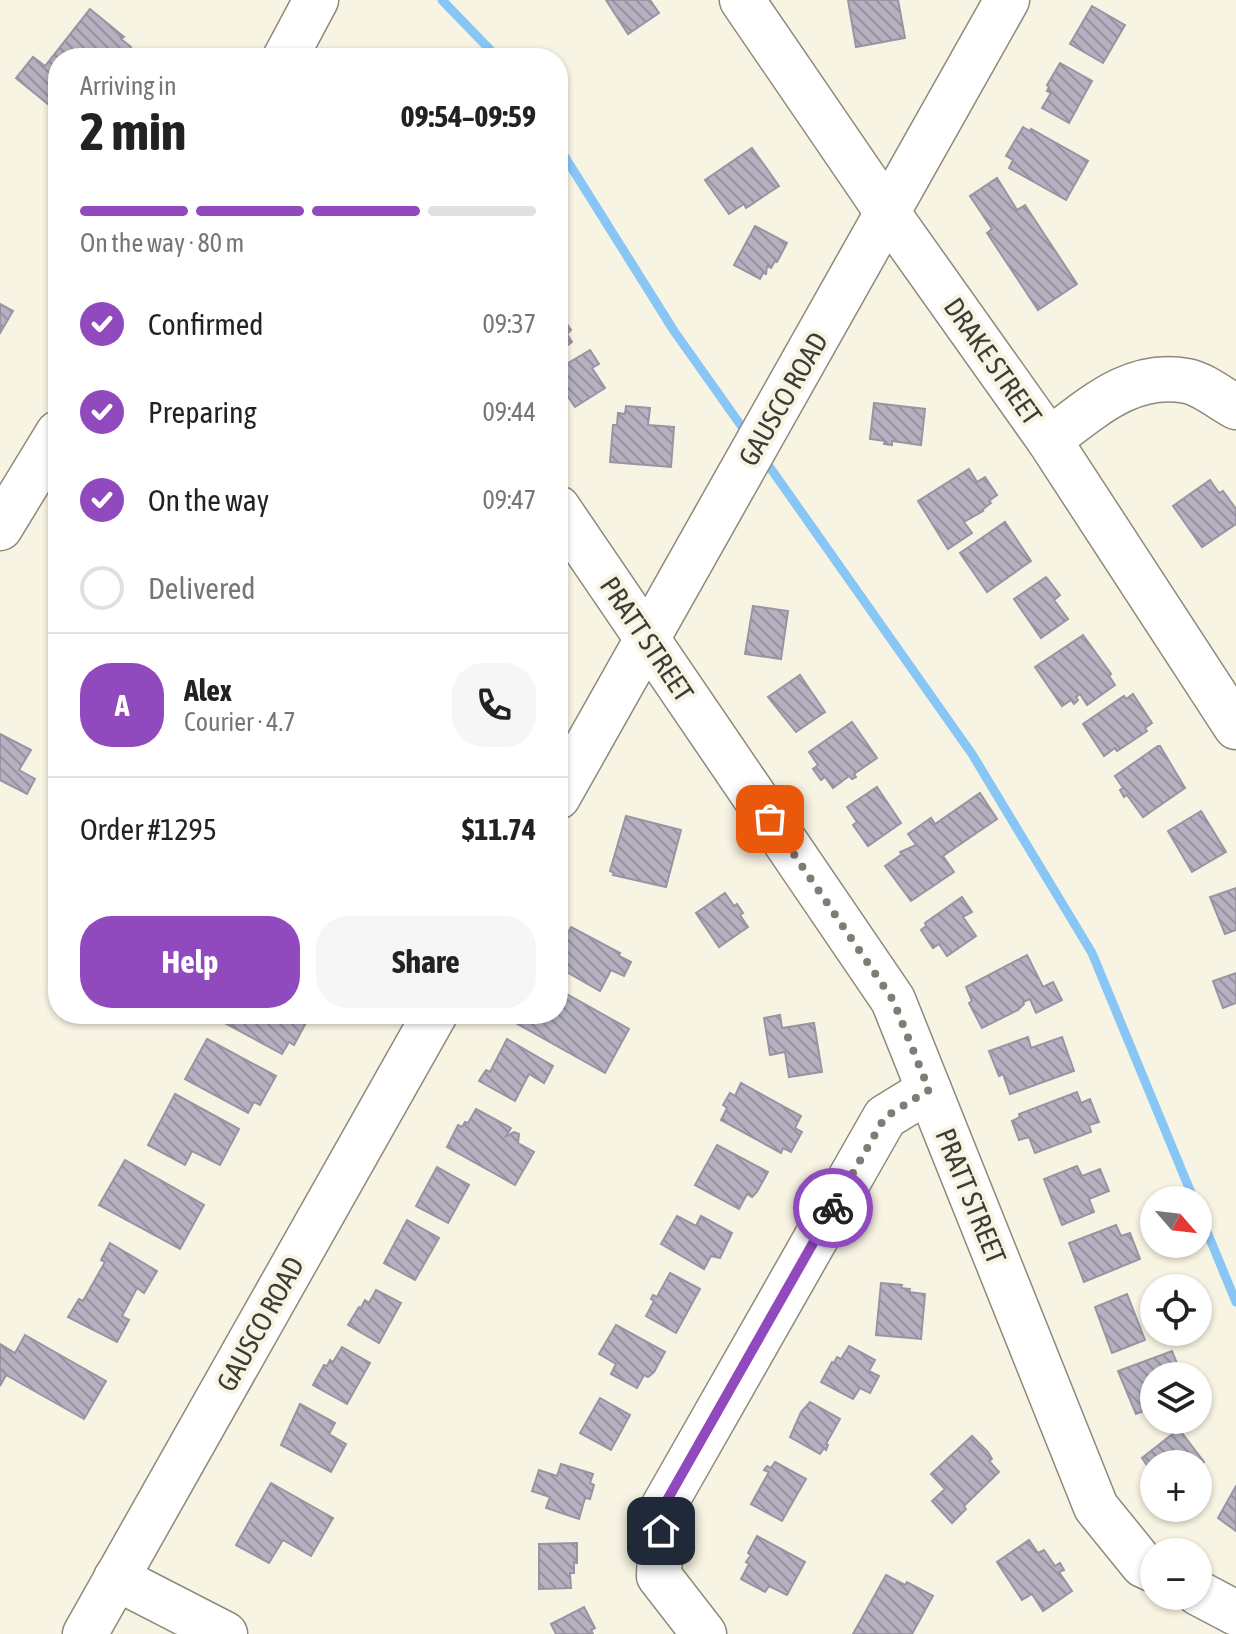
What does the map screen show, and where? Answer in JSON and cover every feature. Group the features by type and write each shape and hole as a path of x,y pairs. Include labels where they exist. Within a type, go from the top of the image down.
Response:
{"street":[{"path":"290,48 316,0"},
{"name":"DRAKE STREET","path":"742,0 1049,440 1236,727"},
{"name":"GAUSCO ROAD","path":"568,779 1007,0"},
{"path":"1049,440 1117,389 1153,379 1189,381 1236,407"},
{"path":"0,528 48,449"},
{"name":"PRATT STREET","path":"568,522 893,1000 1096,1507 1140,1561"},
{"name":"GAUSCO ROAD","path":"85,1634 429,1024"},
{"path":"704,1634 659,1576 662,1509 885,1117 929,1090"},
{"path":"116,1578 225,1634"},
{"path":"1212,1600 1236,1613"}],"building":[{"path":"606,0 650,0 659,13 628,34"},
{"path":"848,0 898,0 905,38 856,47"},
{"path":"1092,6 1125,25 1103,63 1070,44"},
{"path":"90,9 124,37 121,39 131,47 130,48 59,48"},
{"path":"33,57 45,66 48,62 48,104 16,78"},
{"path":"1060,63 1092,81 1069,123 1042,108 1051,93 1047,91 1047,85"},
{"path":"1023,127 1088,161 1066,200 1009,168 1013,160 1006,156"},
{"path":"752,148 779,186 746,208 744,204 729,214 705,180"},
{"path":"997,178 1017,210 1025,205 1077,284 1038,310 987,233 992,229 970,196"},
{"path":"755,226 787,243 777,262 771,268 767,266 766,274 763,273 760,279 734,265"},
{"path":"0,304 13,311 0,333"},
{"path":"590,350 599,364 592,368 605,388 575,407 568,397 568,363"},
{"path":"874,403 925,409 921,445 892,441 892,445 870,439"},
{"path":"626,406 650,408 648,425 674,427 671,467 610,462 613,425 617,425 618,413 625,414"},
{"path":"969,469 977,482 985,477 997,495 983,511 964,522 972,533 948,549 918,501"},
{"path":"1210,480 1236,509 1236,524 1202,547 1173,506"},
{"path":"1005,522 1031,561 987,592 960,553"},
{"path":"1046,577 1060,595 1054,600 1068,619 1041,638 1014,599"},
{"path":"753,606 788,611 781,659 745,654"},
{"path":"1083,635 1111,674 1109,676 1115,685 1087,705 1080,694 1074,704 1071,700 1062,706 1035,667"},
{"path":"800,675 825,712 796,732 768,697"},
{"path":"1133,694 1152,723 1145,728 1147,731 1104,756 1083,724 1124,696 1126,699"},
{"path":"852,722 877,758 854,774 856,777 852,779 849,776 833,788 825,777 821,780 813,769 818,765 809,752"},
{"path":"0,734 31,750 19,770 35,779 27,794 0,780"},
{"path":"1158,746 1185,788 1143,817 1127,795 1124,797 1120,790 1123,788 1115,776"},
{"path":"877,787 901,823 868,846 853,825 857,822 847,807"},
{"path":"980,793 997,819 943,856 954,872 911,901 885,866 902,854 900,852 916,845 908,834 931,818 935,824"},
{"path":"1201,811 1226,852 1192,872 1168,831"},
{"path":"626,816 681,830 666,887 613,875 610,871"},
{"path":"1236,888 1236,930 1225,934 1210,897"},
{"path":"725,893 734,906 737,904 748,927 719,947 696,913"},
{"path":"962,897 972,912 963,917 976,936 947,956 939,944 933,948 921,930 925,923"},
{"path":"571,927 620,953 619,956 631,962 624,976 611,970 600,991 568,973 568,933"},
{"path":"1027,955 1043,987 1053,982 1062,1000 1036,1013 1030,999 1023,1002 1018,1010 982,1028 969,1003 972,1001 966,987"},
{"path":"1236,973 1236,1003 1223,1008 1213,981"},
{"path":"568,995 629,1029 605,1073 518,1024 568,1024"},
{"path":"780,1015 782,1028 814,1023 822,1072 789,1077 785,1052 770,1055 764,1018"},
{"path":"226,1024 305,1024 294,1045 289,1042 282,1054"},
{"path":"1028,1037 1031,1048 1062,1037 1074,1071 1010,1094 1003,1074 999,1076 989,1051"},
{"path":"207,1039 276,1076 260,1105 254,1102 248,1113 185,1079"},
{"path":"507,1039 553,1066 544,1083 529,1074 515,1101 479,1081 486,1070 490,1072"},
{"path":"741,1083 801,1116 795,1128 802,1132 791,1152 783,1148 781,1153 721,1120 727,1108 723,1105 730,1093 735,1096"},
{"path":"1077,1092 1081,1103 1090,1099 1099,1122 1089,1125 1091,1132 1035,1153 1029,1137 1019,1140 1012,1121 1020,1117 1019,1114"},
{"path":"175,1094 239,1129 220,1165 192,1151 185,1165 148,1145"},
{"path":"476,1109 511,1128 506,1136 514,1132 519,1134 518,1143 534,1152 515,1185 447,1147 458,1125 462,1127 465,1122 468,1123"},
{"path":"717,1145 768,1172 757,1192 752,1197 747,1194 739,1209 695,1185"},
{"path":"125,1160 204,1205 180,1249 99,1205"},
{"path":"1077,1166 1082,1176 1100,1169 1109,1191 1089,1199 1094,1212 1062,1225 1044,1179"},
{"path":"437,1167 469,1185 448,1223 416,1206"},
{"path":"677,1216 696,1226 701,1216 732,1233 720,1258 711,1256 704,1269 661,1244"},
{"path":"407,1220 439,1238 415,1280 384,1263"},
{"path":"1116,1225 1121,1236 1130,1233 1140,1259 1084,1282 1069,1243"},
{"path":"110,1243 157,1271 144,1293 137,1288 122,1316 129,1320 117,1342 68,1317 79,1299 83,1301 105,1262 101,1260"},
{"path":"670,1273 700,1289 676,1333 646,1316 654,1301 651,1299 653,1295 657,1297"},
{"path":"881,1283 902,1285 901,1288 910,1289 909,1292 925,1294 921,1339 876,1335"},
{"path":"376,1290 401,1303 379,1343 348,1325 365,1300 369,1303"},
{"path":"1127,1294 1140,1327 1140,1342 1112,1353 1095,1307"},
{"path":"616,1325 665,1352 654,1372 648,1377 644,1375 637,1388 611,1374 616,1364 599,1354"},
{"path":"25,1335 106,1381 84,1419 6,1375 0,1386 0,1344 15,1353"},
{"path":"849,1346 875,1360 869,1371 879,1376 870,1393 860,1388 853,1399 821,1382 832,1362 837,1357 841,1359"},
{"path":"342,1347 370,1363 347,1404 313,1385 324,1365 327,1366 330,1360 333,1362"},
{"path":"1172,1351 1176,1362 1142,1362"},
{"path":"1140,1363 1140,1412 1136,1414 1118,1371"},
{"path":"600,1398 630,1415 611,1450 580,1433"},
{"path":"810,1402 840,1419 826,1444 826,1450 824,1448 820,1454 790,1437 801,1412"},
{"path":"300,1404 335,1423 329,1434 346,1444 331,1472 281,1445"},
{"path":"1173,1434 1183,1434 1195,1450 1152,1450"},
{"path":"972,1436 988,1452 992,1459 989,1461 999,1472 964,1506 966,1509 952,1523 932,1501 945,1489 931,1474"},
{"path":"775,1462 806,1479 782,1521 751,1504 769,1472 764,1470 767,1466 771,1468"},
{"path":"561,1464 593,1474 590,1499 585,1498 579,1519 546,1508 550,1497 532,1491 539,1470 557,1476"},
{"path":"271,1483 333,1518 311,1556 283,1540 269,1563 236,1545"},
{"path":"1236,1486 1236,1531 1218,1518"},
{"path":"757,1536 805,1562 787,1595 769,1586 765,1592 741,1579 749,1564 746,1562 751,1555 748,1553"},
{"path":"1029,1540 1038,1553 1044,1550 1055,1566 1060,1563 1064,1570 1059,1572 1072,1591 1043,1611 1032,1594 1022,1600 997,1562"},
{"path":"577,1543 577,1563 574,1562 574,1573 570,1573 571,1588 539,1589 539,1544"},
{"path":"886,1575 933,1596 912,1634 853,1634"},
{"path":"584,1607 595,1628 591,1630 593,1634 556,1634 551,1624"}],"waterway":[{"path":"442,0 488,48"},
{"path":"568,162 674,331 747,434"},
{"path":"764,459 972,754 1092,953 1188,1186"},
{"path":"1212,1244 1236,1302"}],"way so far":[{"path":"770,819 893,1000 929,1090 885,1117 833,1208"}],"route":[{"path":"661,1531 662,1509 833,1208"}]}
